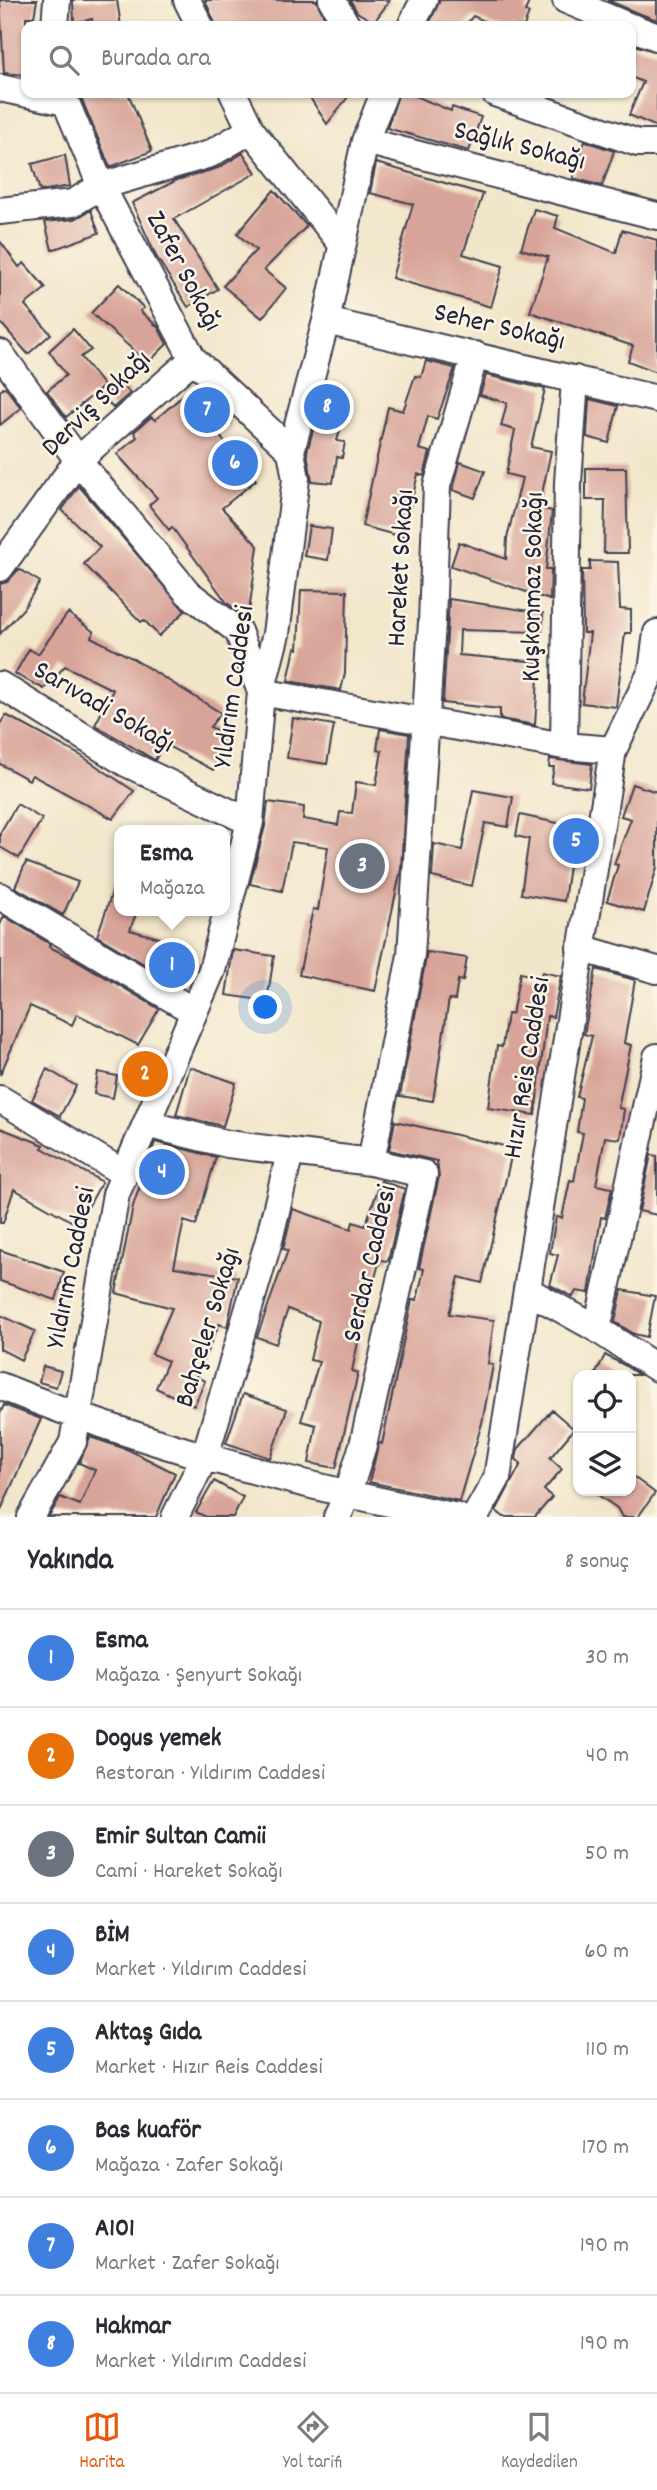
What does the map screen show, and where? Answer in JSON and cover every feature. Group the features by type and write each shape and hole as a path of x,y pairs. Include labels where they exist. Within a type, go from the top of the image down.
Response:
{"street":[{"path":"55,21 57,0"},
{"path":"187,0 198,21"},
{"path":"332,0 344,21"},
{"path":"414,21 424,0"},
{"path":"566,0 615,21"},
{"path":"636,30 657,37"},
{"path":"0,88 21,91"},
{"name":"Zafer Sokağı","path":"64,98 101,186 193,359 291,451"},
{"path":"235,98 251,130 341,243"},
{"name":"Yıldırım Caddesi","path":"230,900 250,822 261,692 276,634 296,479 291,451 326,321 365,141 382,98"},
{"path":"509,98 638,143 657,143"},
{"path":"0,211 73,203 101,186 210,154 251,130"},
{"name":"Sağlık Sokağı","path":"365,141 657,216"},
{"name":"Seher Sokağı","path":"326,321 657,399"},
{"path":"0,354 78,460 188,593 238,631 261,692 564,746 613,750"},
{"name":"Hareket Sokağı","path":"371,1162 411,955 426,723 437,486 475,355"},
{"name":"Derviş Sokağı","path":"0,568 78,460 193,359"},
{"name":"Kuşkonmaz Sokağı","path":"564,746 568,482 575,379"},
{"name":"Hızır Reis Caddesi","path":"475,1517 497,1478 613,750 654,668 657,633"},
{"name":"Sarıvadi Sokağı","path":"0,685 126,763 250,822"},
{"path":"0,896 193,1011"},
{"name":"Yıldırım Caddesi","path":"30,1517 73,1442 116,1194 212,970 226,916"},
{"path":"580,948 657,970"},
{"path":"597,1329 657,1057"},
{"path":"0,1099 125,1174"},
{"name":"Serdar Caddesi","path":"146,1124 228,1144 371,1162 424,1174 363,1445 342,1506"},
{"name":"Bahçeler Sokağı","path":"175,1517 205,1456 269,1240 290,1153"},
{"path":"527,1290 597,1329 657,1368"},
{"path":"0,1386 77,1417 205,1456 342,1506 458,1517"}],"building":[{"path":"0,0 37,0 34,17 26,17 26,21 21,21 21,75 4,73"},
{"path":"73,0 117,0 120,21 74,21"},
{"path":"205,0 316,0 326,21 214,21"},
{"path":"350,0 390,0 375,21 357,12"},
{"path":"440,0 530,0 525,11 529,13 526,21 484,21 473,16 469,21 430,21"},
{"path":"607,0 657,0 657,20 635,12"},
{"path":"636,46 657,52 657,127 629,115 643,82 636,79"},
{"path":"81,98 130,98 152,151 110,167"},
{"path":"310,98 347,98 327,124"},
{"path":"397,98 420,98 451,111 452,107 481,117 469,151 387,128"},
{"path":"585,141 614,151 602,186 573,178"},
{"path":"243,153 256,173 174,219 218,289 188,307 156,256 132,203 177,180 218,168"},
{"path":"65,155 70,186 40,191 32,164"},
{"path":"376,163 483,194 463,254 503,266 491,307 392,278 413,204 370,193"},
{"path":"274,190 307,226 264,270 286,288 262,318 223,286 256,250 237,234"},
{"path":"534,209 558,216 555,228 616,253 622,230 657,240 657,372 628,361 633,346 530,312 548,257 521,249"},
{"path":"91,210 99,233 52,250 45,222 75,219"},
{"path":"0,241 19,267 24,263 46,288 25,305 51,334 28,354 0,322"},
{"path":"119,284 144,308 140,311 158,327 167,344 148,363 91,313"},
{"path":"73,329 91,350 81,357 104,386 66,417 47,391 66,375 49,351"},
{"path":"426,361 455,368 437,419 428,416 419,449 430,452 424,476 418,474 403,537 362,526 388,407 403,411 415,376 421,377"},
{"path":"486,375 545,389 531,447 551,451 539,508 552,511 546,569 551,569 550,600 451,566 459,542 506,559 507,538 522,478 506,474 515,430 501,426 507,403 480,395"},
{"path":"121,383 130,393 113,408 103,396"},
{"path":"196,384 231,423 218,434 256,480 222,508 258,546 248,619 227,603 172,527 169,530 149,505 157,498 117,454 137,437 134,432 151,417 155,420"},
{"path":"5,387 21,408 0,425 0,391"},
{"path":"323,394 348,401 337,441 345,442 342,458 337,457 333,483 312,481 307,452"},
{"path":"589,399 618,406 609,443 587,437"},
{"path":"460,462 485,471 475,498 453,490"},
{"path":"586,468 626,468 628,553 604,553 605,500 586,500"},
{"path":"79,486 185,611 159,636 144,620 141,622 84,564 100,547 62,510"},
{"path":"309,526 332,529 328,560 304,556"},
{"path":"590,561 618,562 620,609 631,610 631,633 625,633 616,707 582,703 590,633 583,633 582,570 590,570"},
{"path":"19,569 40,582 23,609 0,634 0,584 7,582"},
{"path":"301,590 347,591 345,673 341,690 288,681 295,648 298,649"},
{"path":"449,599 543,613 542,632 460,630 459,655 539,662 535,725 500,719 500,709 443,703"},
{"path":"68,613 94,632 91,637 132,658 221,713 210,727 230,737 213,770 164,744 155,760 95,725 113,690 65,666 44,689 15,674 29,649 38,654"},
{"path":"6,715 80,755 134,791 113,819 32,775 29,780 0,764 0,724"},
{"path":"293,718 334,725 327,764 287,758"},
{"path":"380,729 409,734 401,869 375,991 299,975 313,909 318,910 328,847 292,842 282,891 250,884 265,826 268,802 304,807 303,819 338,825 340,812 352,813 356,782 376,785 382,751 377,750"},
{"path":"550,759 592,764 589,788 551,783 554,767 549,767"},
{"path":"632,784 657,792 657,867 644,912 607,901 618,865 614,864 631,819 621,816"},
{"path":"473,790 513,797 508,827 485,823 472,886 432,877 434,844 462,850"},
{"path":"17,804 42,819 19,858 0,847 0,833"},
{"path":"520,815 581,828 572,866 569,866 564,901 521,894 529,839 516,836"},
{"path":"26,862 78,882 63,915 15,887"},
{"path":"114,888 114,916 135,916 130,930 185,945 176,983 97,936"},
{"path":"4,916 50,944 49,947 73,958 159,1009 138,1045 77,1014 72,1025 30,1006 0,1075 0,925"},
{"path":"233,950 274,956 267,1001 226,995"},
{"path":"427,952 467,958 463,981 458,980 455,1000 449,999 433,1101 400,1096"},
{"path":"596,969 635,980 624,1043 631,1045 618,1108 624,1109 620,1139 605,1137 596,1185 612,1188 605,1218 601,1217 589,1293 576,1291 573,1297 550,1285 558,1255 550,1253 556,1217 562,1218 570,1180 574,1181 583,1133 577,1132 582,1098 577,1097 592,1036 584,1034"},
{"path":"542,972 561,976 553,1017 547,1016 535,1115 488,1108 497,1046 502,1047 507,1014 512,1014 520,973 540,977"},
{"path":"190,1067 236,1083 223,1126 176,1115"},
{"path":"47,1069 76,1086 60,1116 32,1100"},
{"path":"98,1072 117,1076 113,1098 94,1094"},
{"path":"395,1121 513,1148 482,1283 459,1277 449,1314 494,1320 488,1364 493,1365 482,1423 459,1501 369,1482 379,1443 382,1444 412,1300 417,1300 424,1269 419,1268 439,1177 437,1161 389,1150"},
{"path":"0,1128 44,1145 42,1148 102,1182 78,1225 14,1189 3,1223 0,1223"},
{"path":"155,1142 216,1157 196,1225 184,1221 174,1267 238,1277 227,1327 219,1324 196,1377 205,1381 194,1406 156,1388 168,1361 152,1354 172,1308 116,1293 133,1206"},
{"path":"651,1155 657,1156 657,1215 639,1211"},
{"path":"381,1181 405,1189 388,1261 380,1260 362,1323 352,1371 358,1373 336,1468 309,1463 316,1425 301,1421 319,1362 310,1360 319,1321 288,1309 276,1344 257,1337 288,1250 283,1249 293,1209 351,1229 353,1222 365,1226"},
{"path":"0,1250 64,1272 56,1300 0,1281"},
{"path":"622,1290 655,1296 647,1337 634,1334 615,1322"},
{"path":"0,1315 35,1331 21,1360 0,1349"},
{"path":"605,1355 632,1370 598,1370"},
{"path":"43,1366 61,1371 56,1387 39,1382"},
{"path":"243,1394 287,1409 270,1458 226,1443"},
{"path":"4,1405 41,1419 0,1512 0,1414"},
{"path":"552,1410 573,1428 550,1458 562,1469 544,1490 552,1497 535,1517 504,1517 496,1511 521,1464 516,1459 518,1449"},
{"path":"90,1437 129,1450 175,1473 156,1517 49,1517 60,1497 80,1505 95,1470 79,1463"},
{"path":"636,1479 655,1493 638,1517 622,1517 617,1508 599,1496 636,1496"},
{"path":"214,1481 243,1497 233,1517 206,1517 196,1512"}],"place":[{"name":"Hakmar","path":"327,407"},
{"name":"A101","path":"207,410"},
{"name":"Bas kuaför","path":"235,463"},
{"name":"Aktaş Gıda","path":"576,841"},
{"name":"Emir Sultan Camii","path":"362,866"},
{"name":"Esma","path":"172,965"},
{"name":"Dogus yemek","path":"145,1074"},
{"name":"BİM","path":"162,1172"}]}
